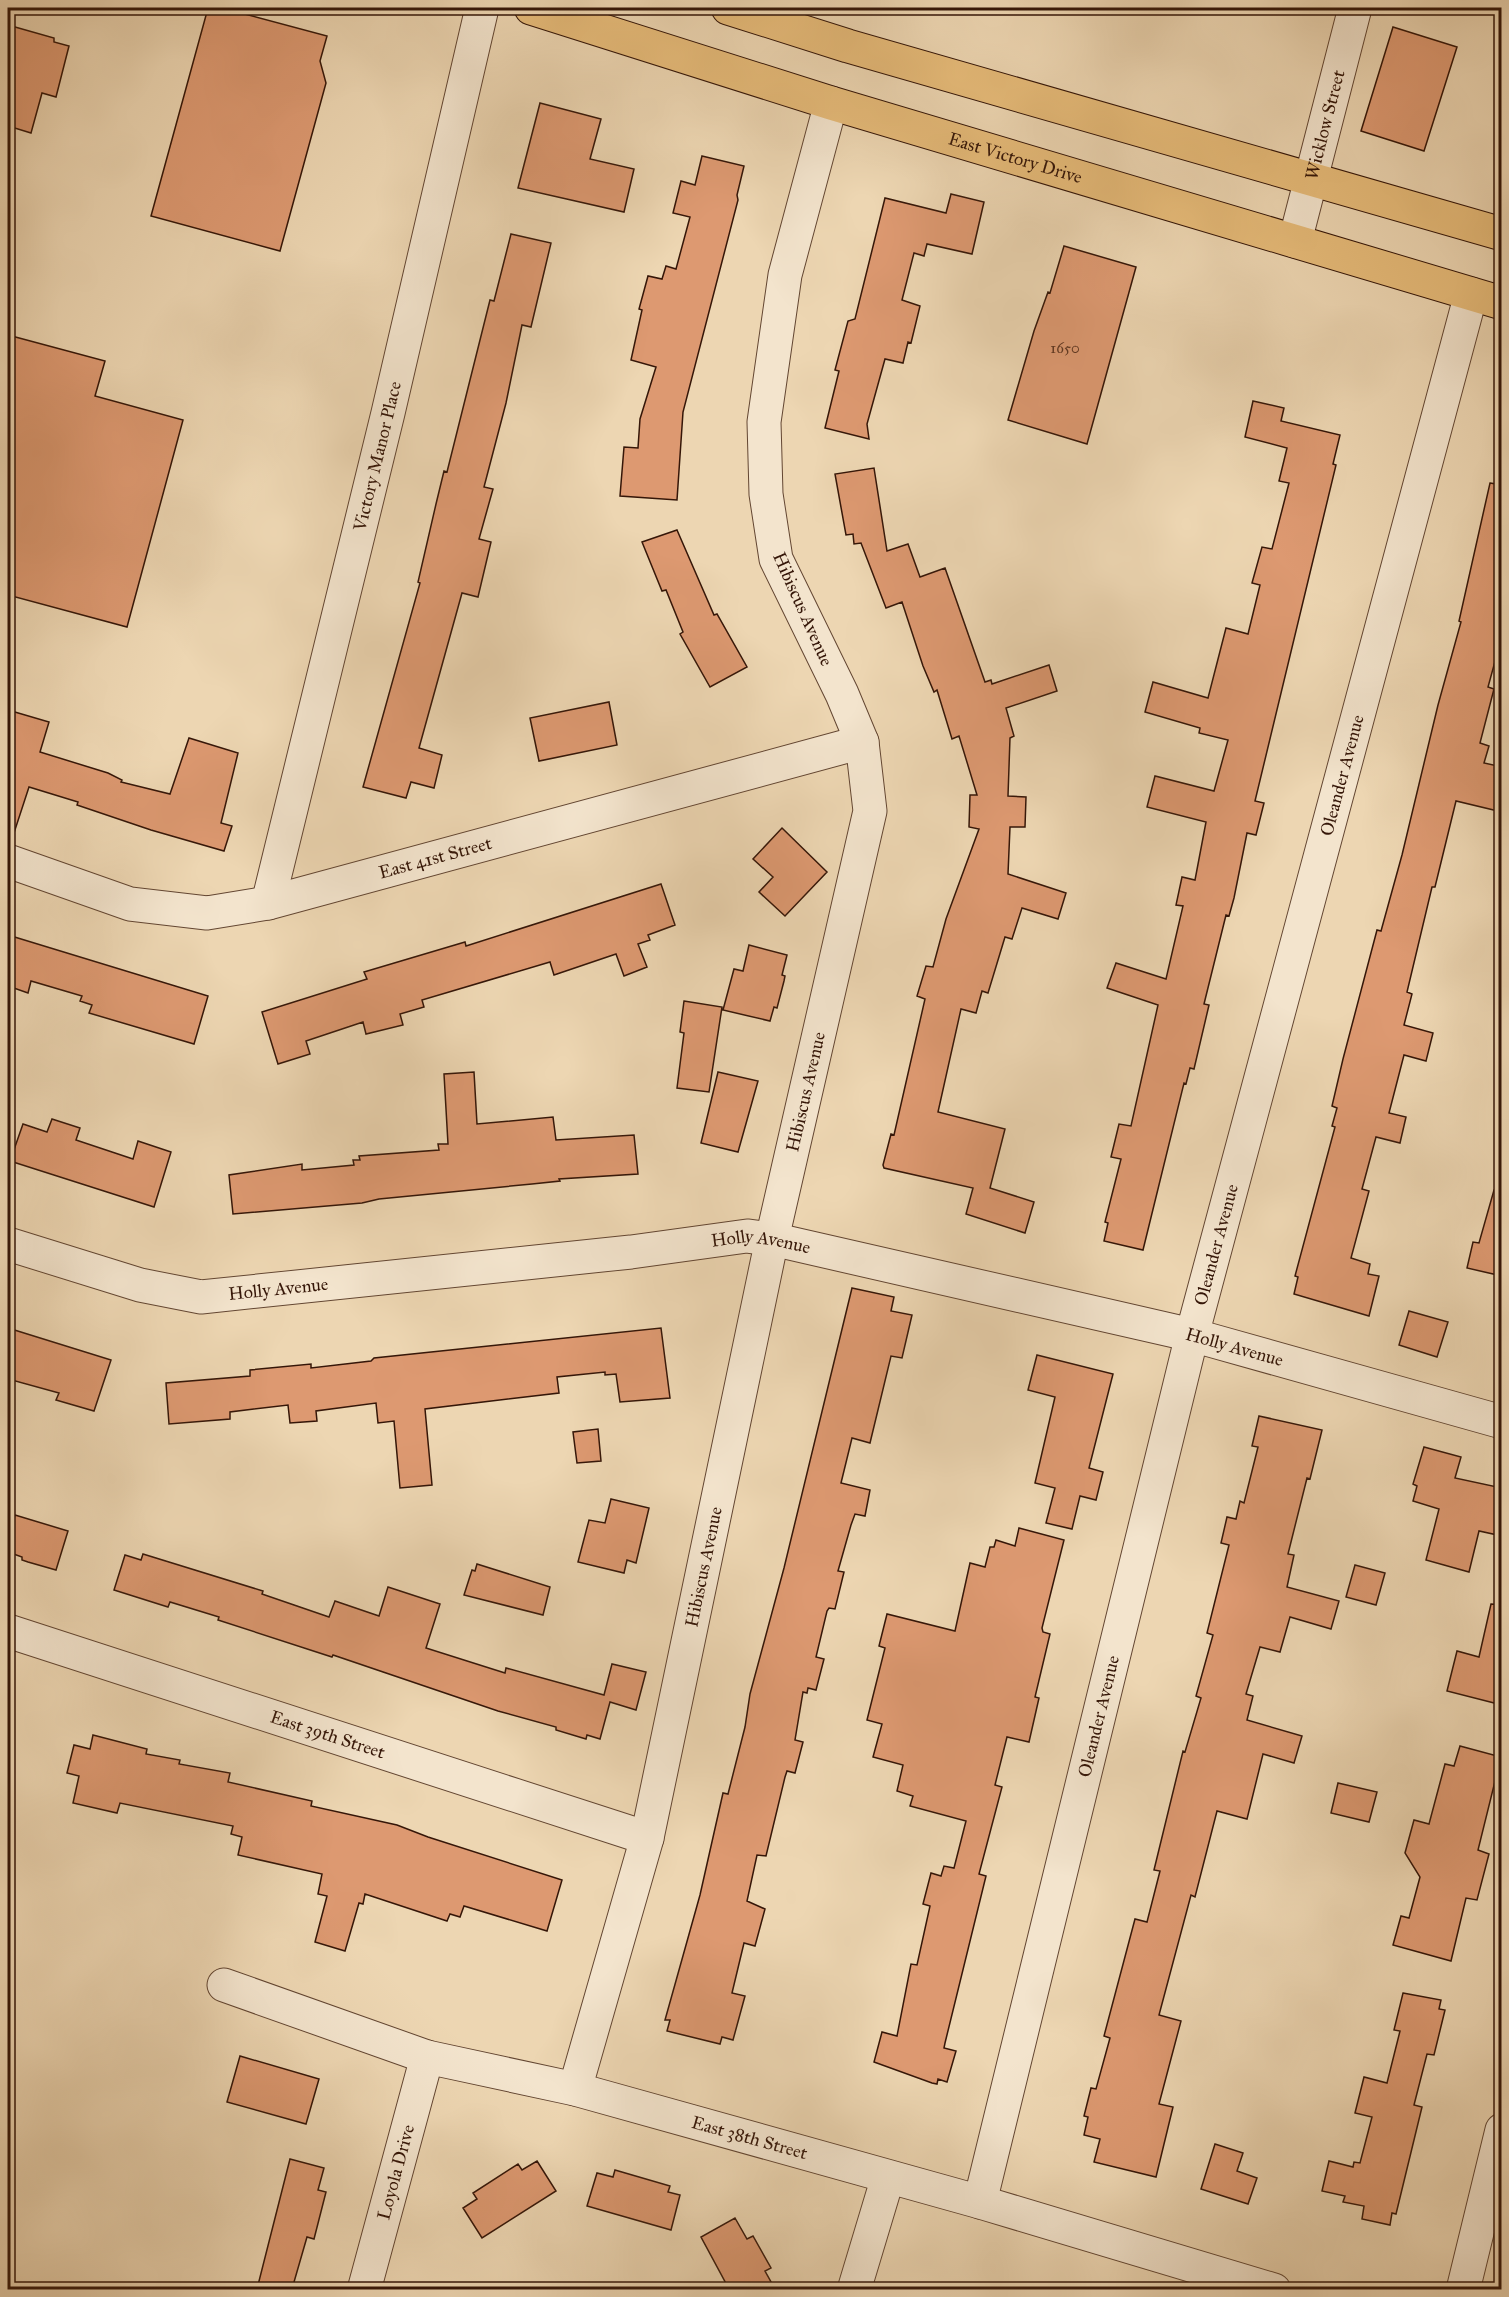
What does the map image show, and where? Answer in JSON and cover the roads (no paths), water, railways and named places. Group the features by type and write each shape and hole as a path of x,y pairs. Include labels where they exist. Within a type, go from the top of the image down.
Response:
{"main road":[{"name":"East Victory Drive","path":"531,8 831,103 1502,303"},
{"path":"728,8 849,46 1502,234"}],"street":[{"name":"Victory Manor Place","path":"268,903 385,425 482,8"},
{"name":"Wicklow Street","path":"1295,241 1355,8"},
{"name":"Hibiscus Avenue","path":"575,2089 647,1838 772,1239 870,811 862,742 842,694 776,559 766,494 764,422 785,275 831,103"},
{"name":"Oleander Avenue","path":"980,2202 1192,1335 1471,294"},
{"name":"East 41st Street","path":"8,861 130,903 207,913 268,903 862,742"},
{"name":"Holly Avenue","path":"8,1244 140,1285 201,1297 619,1253 747,1236 772,1239 1192,1335 1502,1422"},
{"name":"East 39th Street","path":"8,1632 647,1838"},
{"name":"East 38th Street","path":"224,1985 427,2057 575,2089 980,2202 1274,2289"},
{"name":"Loyola Drive","path":"364,2289 427,2057"},
{"path":"1464,2289 1502,2130"},
{"path":"854,2289 888,2177"}]}
